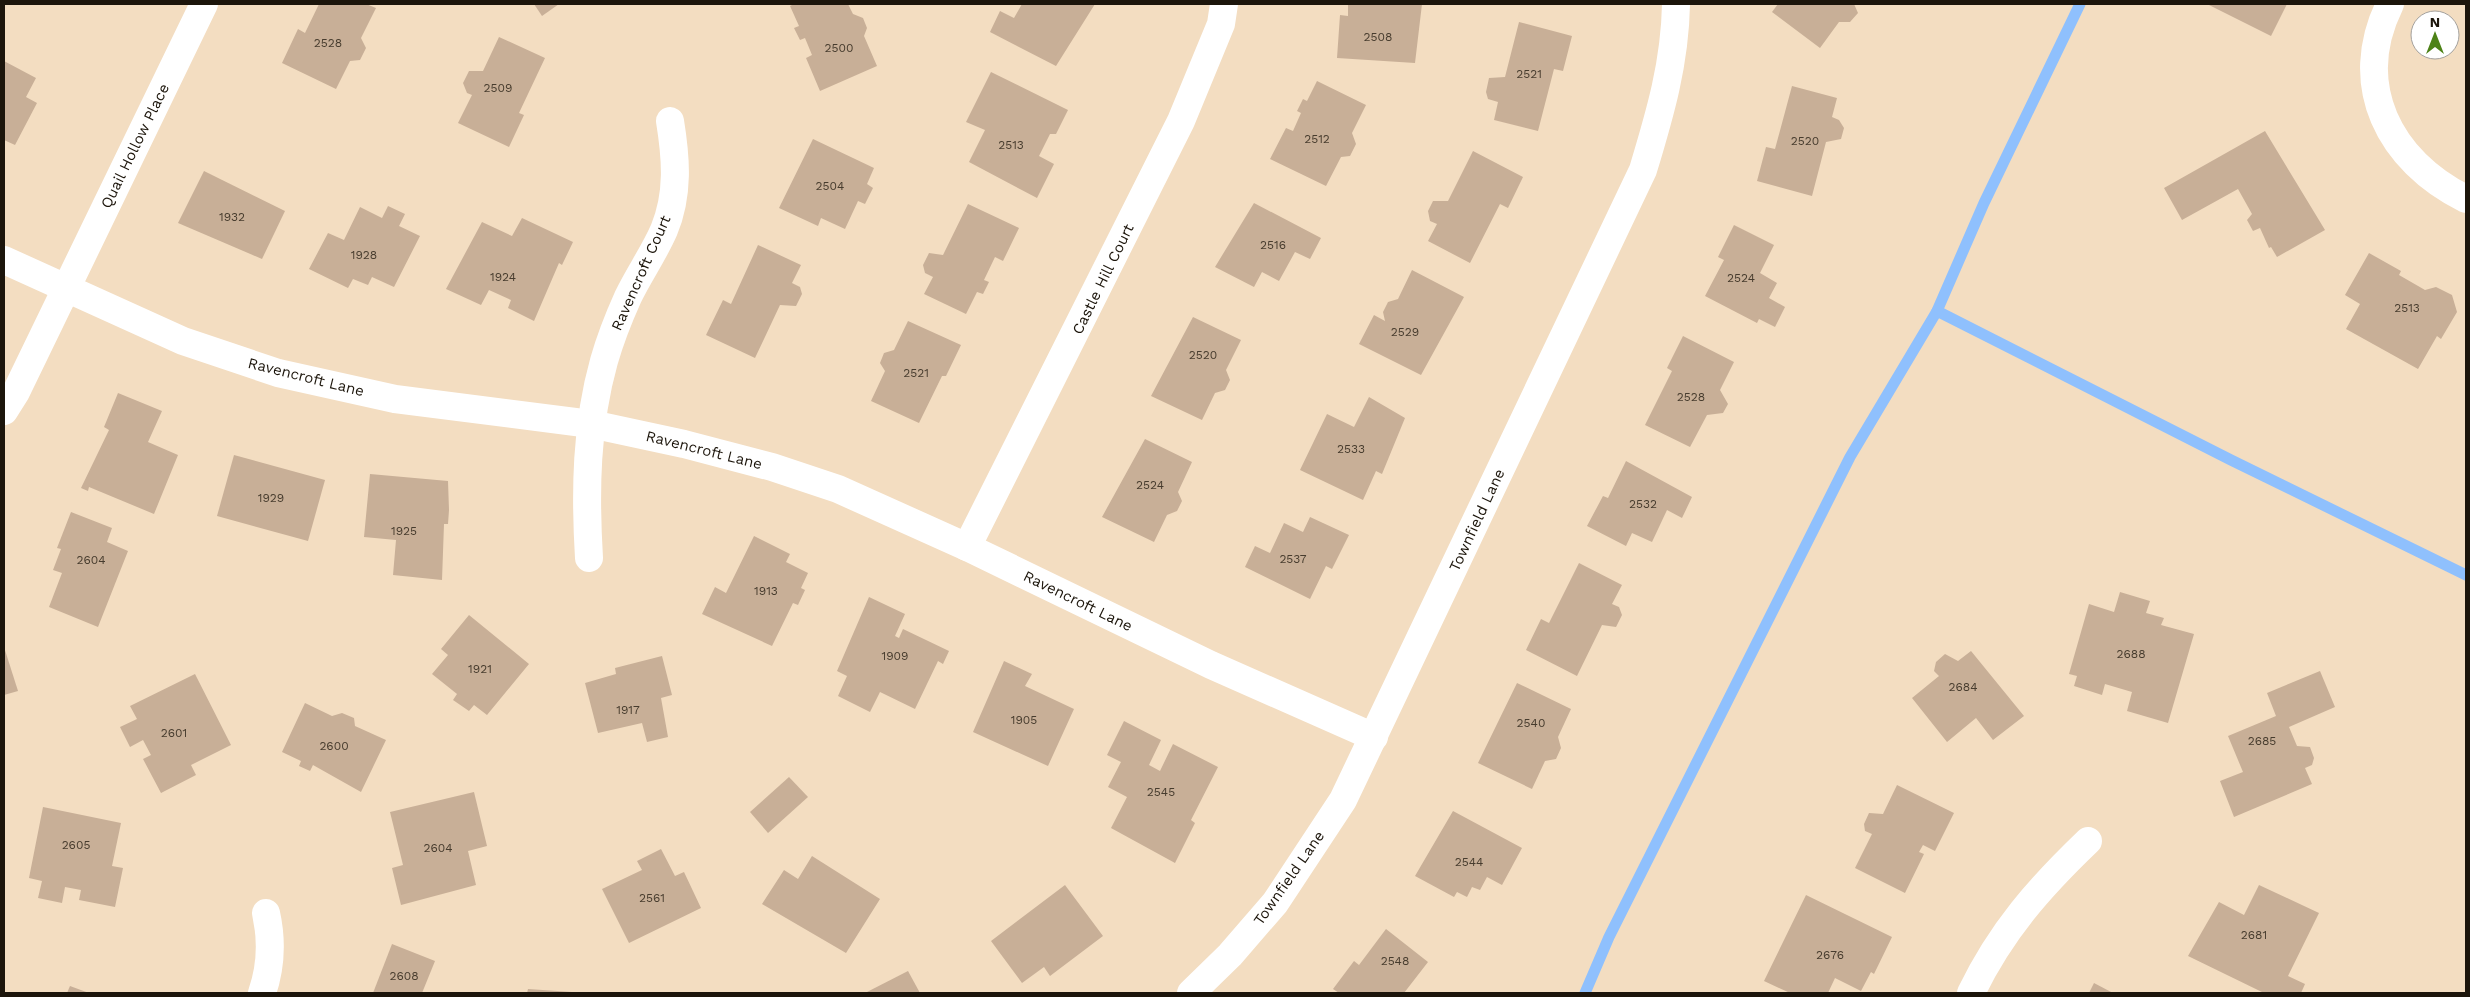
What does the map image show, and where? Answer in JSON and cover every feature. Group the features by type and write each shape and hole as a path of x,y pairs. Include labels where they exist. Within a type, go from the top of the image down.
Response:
{"street":[{"name":"Quail Hollow Place","path":"4,411 16,392 204,4"},
{"name":"Castle Hill Court","path":"967,547 1182,121 1221,24 1224,4"},
{"name":"Townfield Lane","path":"1191,993 1230,955 1275,904 1343,800 1644,170 1667,92 1676,26 1676,4"},
{"path":"2390,4 2383,17 2372,61 2373,83 2380,110 2396,142 2418,168 2466,200"},
{"name":"Ravencroft Court","path":"589,558 586,504 591,424 604,361 624,308 664,229 674,191 676,159 670,121"},
{"name":"Ravencroft Lane","path":"4,260 183,341 278,373 395,399 591,424 684,444 772,467 838,489 967,547 1211,665 1374,736"},
{"path":"1971,993 2012,922 2043,884 2088,841"},
{"path":"262,993 269,974 270,933 266,913"}],"building":[{"path":"319,4 366,4 376,8 361,38 366,48 360,60 350,61 336,89 282,63 298,29 305,33"},
{"path":"534,4 559,4 542,16"},
{"path":"794,4 848,4 853,14 863,18 867,28 864,36 877,66 820,91 806,58 812,55 805,38 800,40 794,28 799,26 790,6"},
{"path":"1022,4 1095,4 1056,66 990,32 1000,11 1014,18"},
{"path":"1348,4 1422,4 1415,63 1337,58 1340,15 1348,16"},
{"path":"1778,4 1854,4 1858,13 1850,22 1839,22 1820,48 1772,12"},
{"path":"2207,4 2287,4 2271,36"},
{"path":"1519,22 1572,36 1563,71 1554,69 1538,131 1494,120 1498,102 1488,99 1486,92 1489,78 1505,77"},
{"path":"499,37 545,58 519,113 524,115 509,147 458,123 472,95 467,93 463,83 469,71 483,71"},
{"path":"4,61 36,78 26,97 37,103 15,145 4,140"},
{"path":"991,72 1068,110 1056,134 1050,134 1039,156 1054,164 1037,198 969,162 985,130 966,122"},
{"path":"1317,81 1366,105 1352,133 1356,144 1350,156 1341,157 1326,186 1270,159 1286,128 1293,131 1301,113 1297,111 1303,99 1307,101"},
{"path":"1792,86 1837,98 1832,117 1839,120 1844,128 1841,139 1826,142 1812,196 1757,181 1766,147 1775,149"},
{"path":"2265,131 2325,230 2277,257 2271,247 2269,248 2260,228 2253,231 2247,220 2252,214 2238,189 2182,220 2164,188"},
{"path":"813,139 874,168 867,184 873,188 865,204 858,201 845,229 821,218 818,226 779,208"},
{"path":"1473,151 1523,177 1508,208 1500,204 1470,263 1428,241 1437,224 1430,221 1428,211 1433,201 1448,201"},
{"path":"204,171 285,211 262,259 178,223"},
{"path":"1254,203 1321,238 1310,259 1295,252 1279,281 1262,272 1254,287 1215,267"},
{"path":"968,204 1019,228 1003,261 995,257 984,280 989,282 983,294 977,292 966,314 924,294 933,277 925,273 923,265 929,253 943,255"},
{"path":"388,206 405,214 399,226 420,236 394,287 372,277 368,285 353,279 348,288 309,269 328,233 344,240 360,207 382,218"},
{"path":"522,218 573,242 562,265 559,263 534,321 508,308 511,300 489,290 481,305 446,289 482,222 512,236"},
{"path":"1734,225 1774,245 1760,273 1777,283 1769,298 1785,307 1775,327 1759,319 1757,323 1705,296 1724,260 1718,257"},
{"path":"758,245 801,265 792,283 800,287 802,294 796,306 780,305 755,358 706,335 723,300 731,304"},
{"path":"2369,253 2401,271 2399,275 2425,290 2436,287 2452,295 2457,312 2441,339 2437,336 2418,369 2346,329 2360,304 2345,295"},
{"path":"1412,270 1464,297 1421,375 1359,344 1374,315 1385,321 1383,312 1388,302 1398,299"},
{"path":"1193,317 1241,340 1226,370 1230,380 1225,390 1215,393 1202,420 1151,396"},
{"path":"908,321 961,345 946,376 942,376 919,423 871,401 885,371 880,363 884,353 894,350"},
{"path":"1683,336 1734,362 1720,390 1728,404 1723,413 1707,415 1690,447 1645,425 1672,371 1667,368"},
{"path":"118,393 162,411 148,442 178,455 154,514 89,487 88,491 81,488 109,430 104,427"},
{"path":"1369,397 1405,418 1382,474 1376,471 1363,500 1300,470 1327,414 1354,427"},
{"path":"1145,439 1192,462 1178,492 1182,501 1177,511 1167,515 1154,542 1102,517"},
{"path":"234,455 325,480 308,541 217,516"},
{"path":"1626,461 1692,497 1682,518 1667,510 1652,542 1632,533 1626,546 1587,526 1603,496 1608,498"},
{"path":"370,474 448,481 449,510 448,524 444,524 442,580 393,575 396,540 364,537"},
{"path":"71,512 112,528 107,542 128,551 98,627 49,607 62,573 53,570 61,549 57,548"},
{"path":"1310,517 1349,535 1332,569 1326,566 1310,599 1245,567 1255,546 1270,553 1284,523 1303,532"},
{"path":"754,536 790,554 786,562 808,573 801,588 805,590 798,605 793,603 772,646 702,614 715,587 726,593"},
{"path":"1579,563 1622,585 1612,604 1619,607 1622,615 1616,627 1602,625 1577,676 1526,650 1541,619 1549,623"},
{"path":"2120,592 2150,601 2146,613 2164,618 2161,625 2194,634 2168,723 2127,711 2132,692 2105,684 2102,695 2074,686 2077,676 2069,674 2089,604 2114,612"},
{"path":"869,597 905,614 895,636 899,638 903,629 949,651 943,664 938,661 915,709 880,692 870,712 838,696 847,676 837,671"},
{"path":"469,615 529,664 487,715 474,705 469,711 453,700 457,694 432,674 448,655 441,649"},
{"path":"4,647 18,691 4,695"},
{"path":"1971,651 2024,716 1993,740 1976,718 1947,742 1912,698 1939,676 1934,671 1936,662 1945,654 1958,661"},
{"path":"662,656 672,695 661,698 668,737 647,742 642,723 598,733 585,683 616,674 615,668"},
{"path":"1004,661 1032,674 1025,686 1074,709 1048,766 973,732"},
{"path":"2320,671 2335,707 2289,727 2297,746 2310,747 2314,758 2312,765 2305,768 2312,784 2234,817 2220,781 2243,772 2228,736 2276,716 2267,693"},
{"path":"195,674 231,745 191,765 196,775 161,793 143,759 151,755 143,740 130,747 120,727 137,719 130,706"},
{"path":"1517,683 1571,709 1558,737 1561,748 1556,759 1545,761 1532,789 1478,763"},
{"path":"305,703 332,716 342,713 354,718 355,726 386,740 361,792 313,765 310,771 299,766 301,761 282,752"},
{"path":"1124,721 1161,740 1149,765 1160,771 1173,744 1218,767 1191,820 1195,823 1175,863 1111,828 1127,797 1108,787 1121,762 1107,755"},
{"path":"789,777 808,797 768,833 750,812"},
{"path":"1897,785 1954,813 1935,851 1923,845 1919,852 1924,854 1905,893 1855,868 1872,834 1865,831 1864,824 1869,813 1883,814"},
{"path":"474,792 487,846 468,851 476,885 401,905 392,868 403,865 390,812"},
{"path":"43,807 121,823 112,866 123,868 115,907 79,900 81,890 65,887 62,903 38,898 42,881 29,878"},
{"path":"1453,811 1522,848 1502,885 1487,877 1480,890 1472,887 1467,897 1457,892 1454,897 1415,876"},
{"path":"661,849 675,876 684,872 701,908 629,943 602,889 642,870 637,861"},
{"path":"812,856 880,899 846,953 762,904 784,870 798,879"},
{"path":"1065,885 1103,936 1050,976 1044,967 1022,983 991,941"},
{"path":"2259,885 2319,913 2288,976 2305,984 2301,993 2264,993 2188,956 2219,902 2244,915"},
{"path":"1806,895 1892,937 1874,974 1871,972 1861,991 1835,978 1828,993 1790,993 1764,981"},
{"path":"1386,929 1428,962 1404,993 1339,993 1333,989 1354,961 1359,965"},
{"path":"392,944 435,961 422,993 373,993"},
{"path":"908,971 920,993 865,993"},
{"path":"2094,983 2113,993 2089,993"},
{"path":"70,986 89,993 67,993"},
{"path":"528,989 572,992 572,993 527,993"}],"waterway":[{"path":"2080,4 1984,203 1937,311 2231,460 2466,575"},
{"path":"1585,993 1609,937 1850,457 1937,311"}]}
